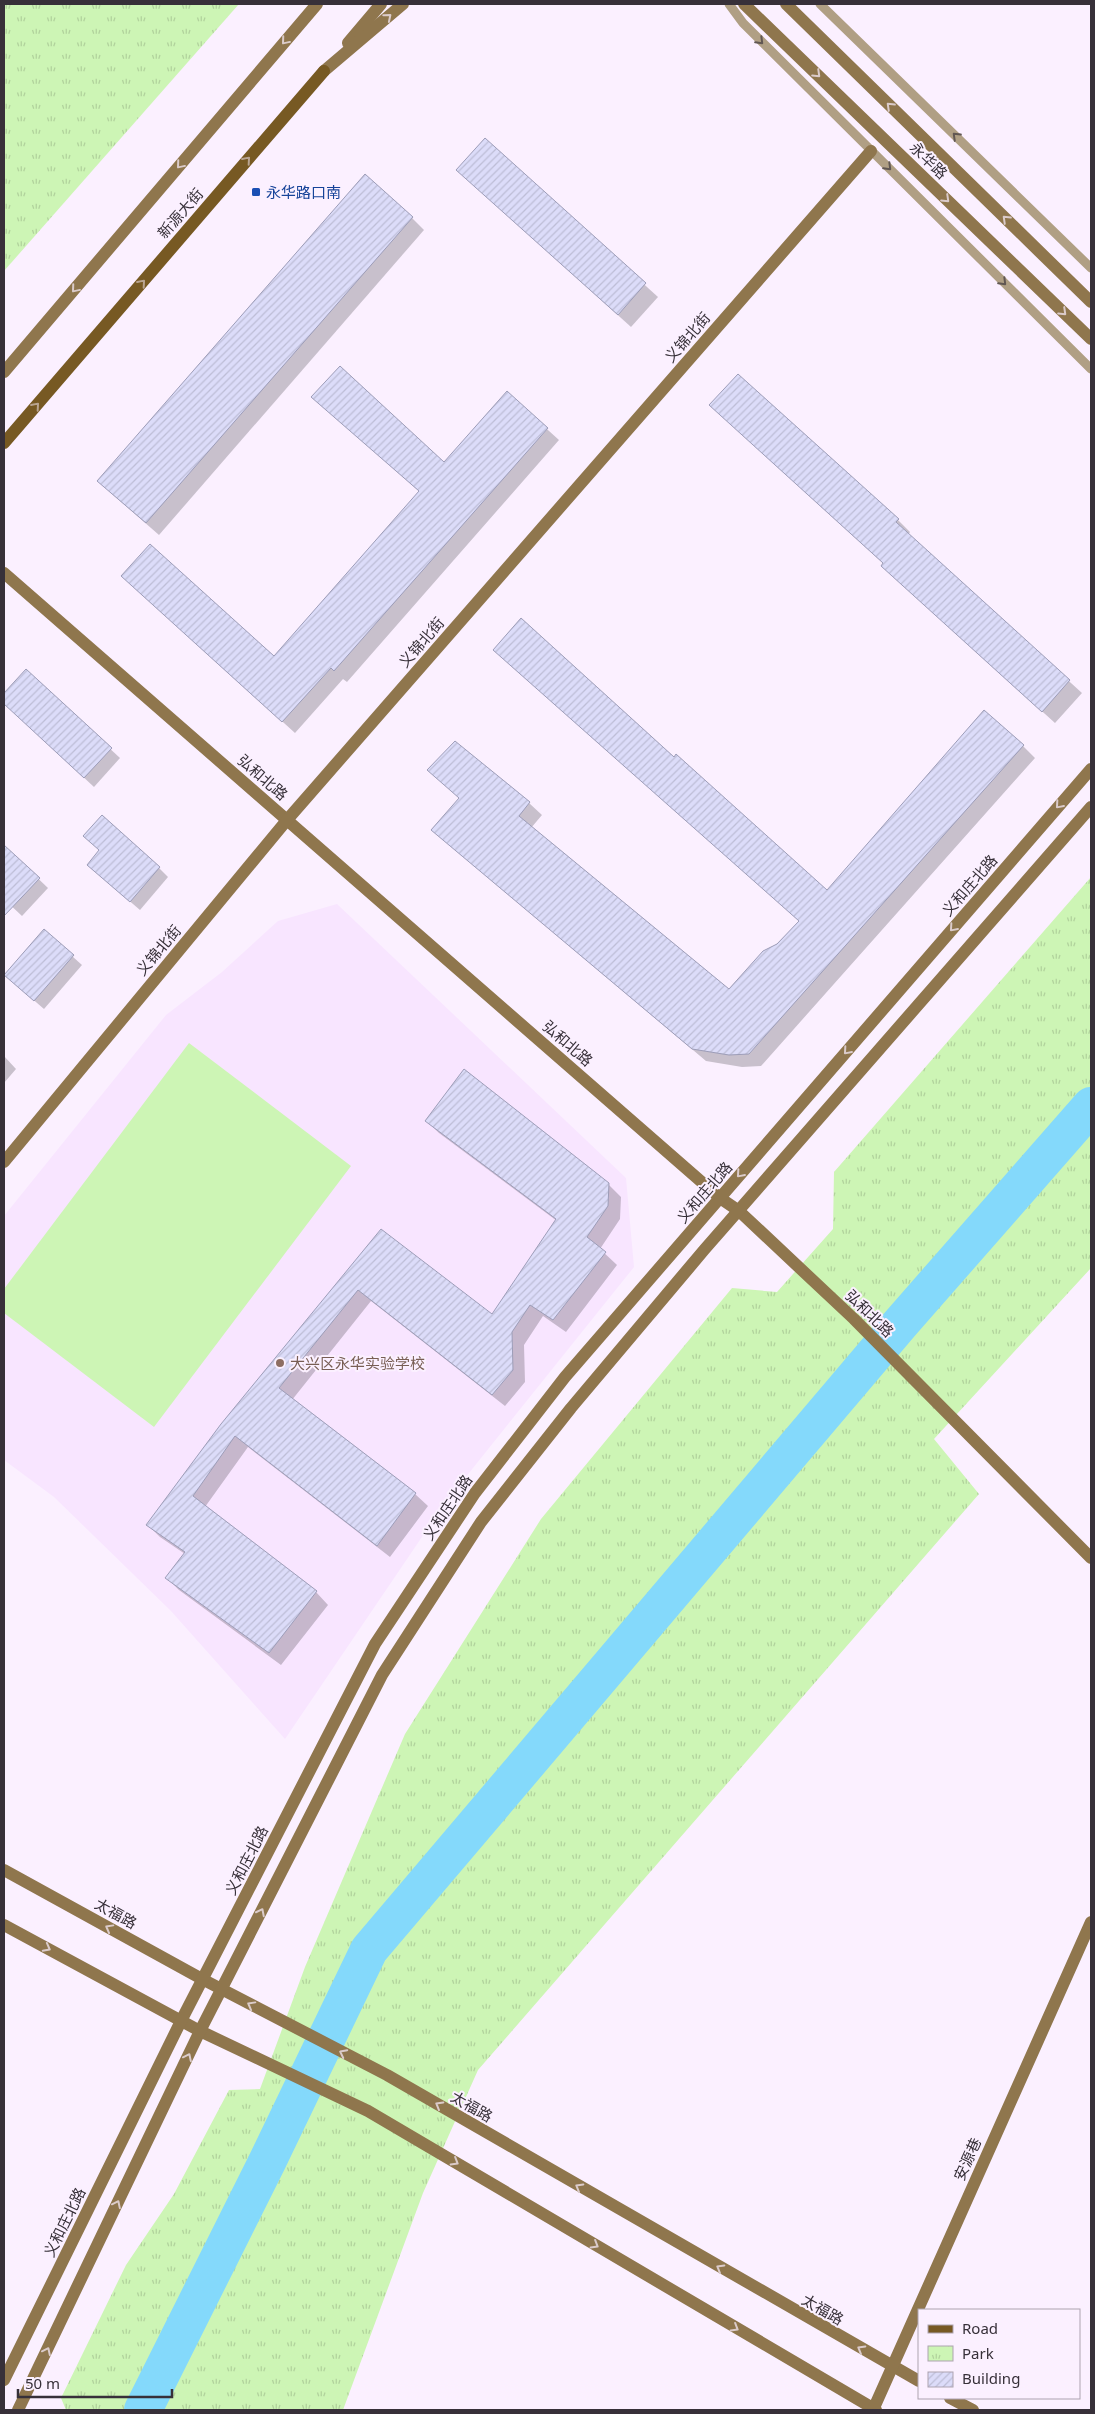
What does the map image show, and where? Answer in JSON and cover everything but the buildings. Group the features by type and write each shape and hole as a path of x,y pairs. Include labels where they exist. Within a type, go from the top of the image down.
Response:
{"main road":[{"name":"新源大街","path":"4,372 317,4"},
{"name":"新源大街","path":"4,443 381,4"},
{"path":"324,71 403,4"},
{"name":"永华路","path":"744,4 1091,339"},
{"name":"永华路","path":"786,4 1091,302"},
{"name":"义锦北街","path":"4,1162 287,820 871,151"},
{"name":"弘和北路","path":"4,573 720,1198 738,1211 854,1319 1091,1558"},
{"name":"义和庄北路","path":"4,2380 181,2021 375,1644 475,1493 565,1377 1091,769"},
{"path":"18,2410 200,2031 382,1675 480,1522 571,1408 738,1211 1091,807"},
{"name":"太福路","path":"4,1870 202,1980 294,2029 387,2075 918,2380"},
{"name":"安源巷","path":"874,2410 1091,1922"},
{"path":"4,1925 200,2031 277,2066 368,2111 874,2410"},
{"path":"952,2399 973,2410"}],"lane":[{"path":"729,4 742,24 1091,370"},
{"path":"820,4 1091,268"}],"shaded area":[{"name":"大兴区永华实验学校","path":"337,904 626,1178 634,1267 445,1503 285,1739 171,1611 54,1497 4,1460 4,1216 166,1015 222,972 278,921"}],"green space":[{"path":"4,4 239,4 4,271"},
{"path":"1091,877 1091,1268 934,1439 979,1494 478,2070 423,2193 343,2410 66,2410 61,2398 126,2265 174,2194 229,2090 260,2089 305,1967 405,1734 541,1519 732,1288 777,1292 833,1229 834,1172"},
{"path":"189,1043 351,1166 154,1427 4,1313 4,1289"}],"waterway":[{"path":"143,2410 267,2162 369,1950 900,1324 1091,1106"}],"place":[{"name":"永华路口南","path":"256,192"},
{"name":"大兴区永华实验学校","path":"280,1363"}]}
